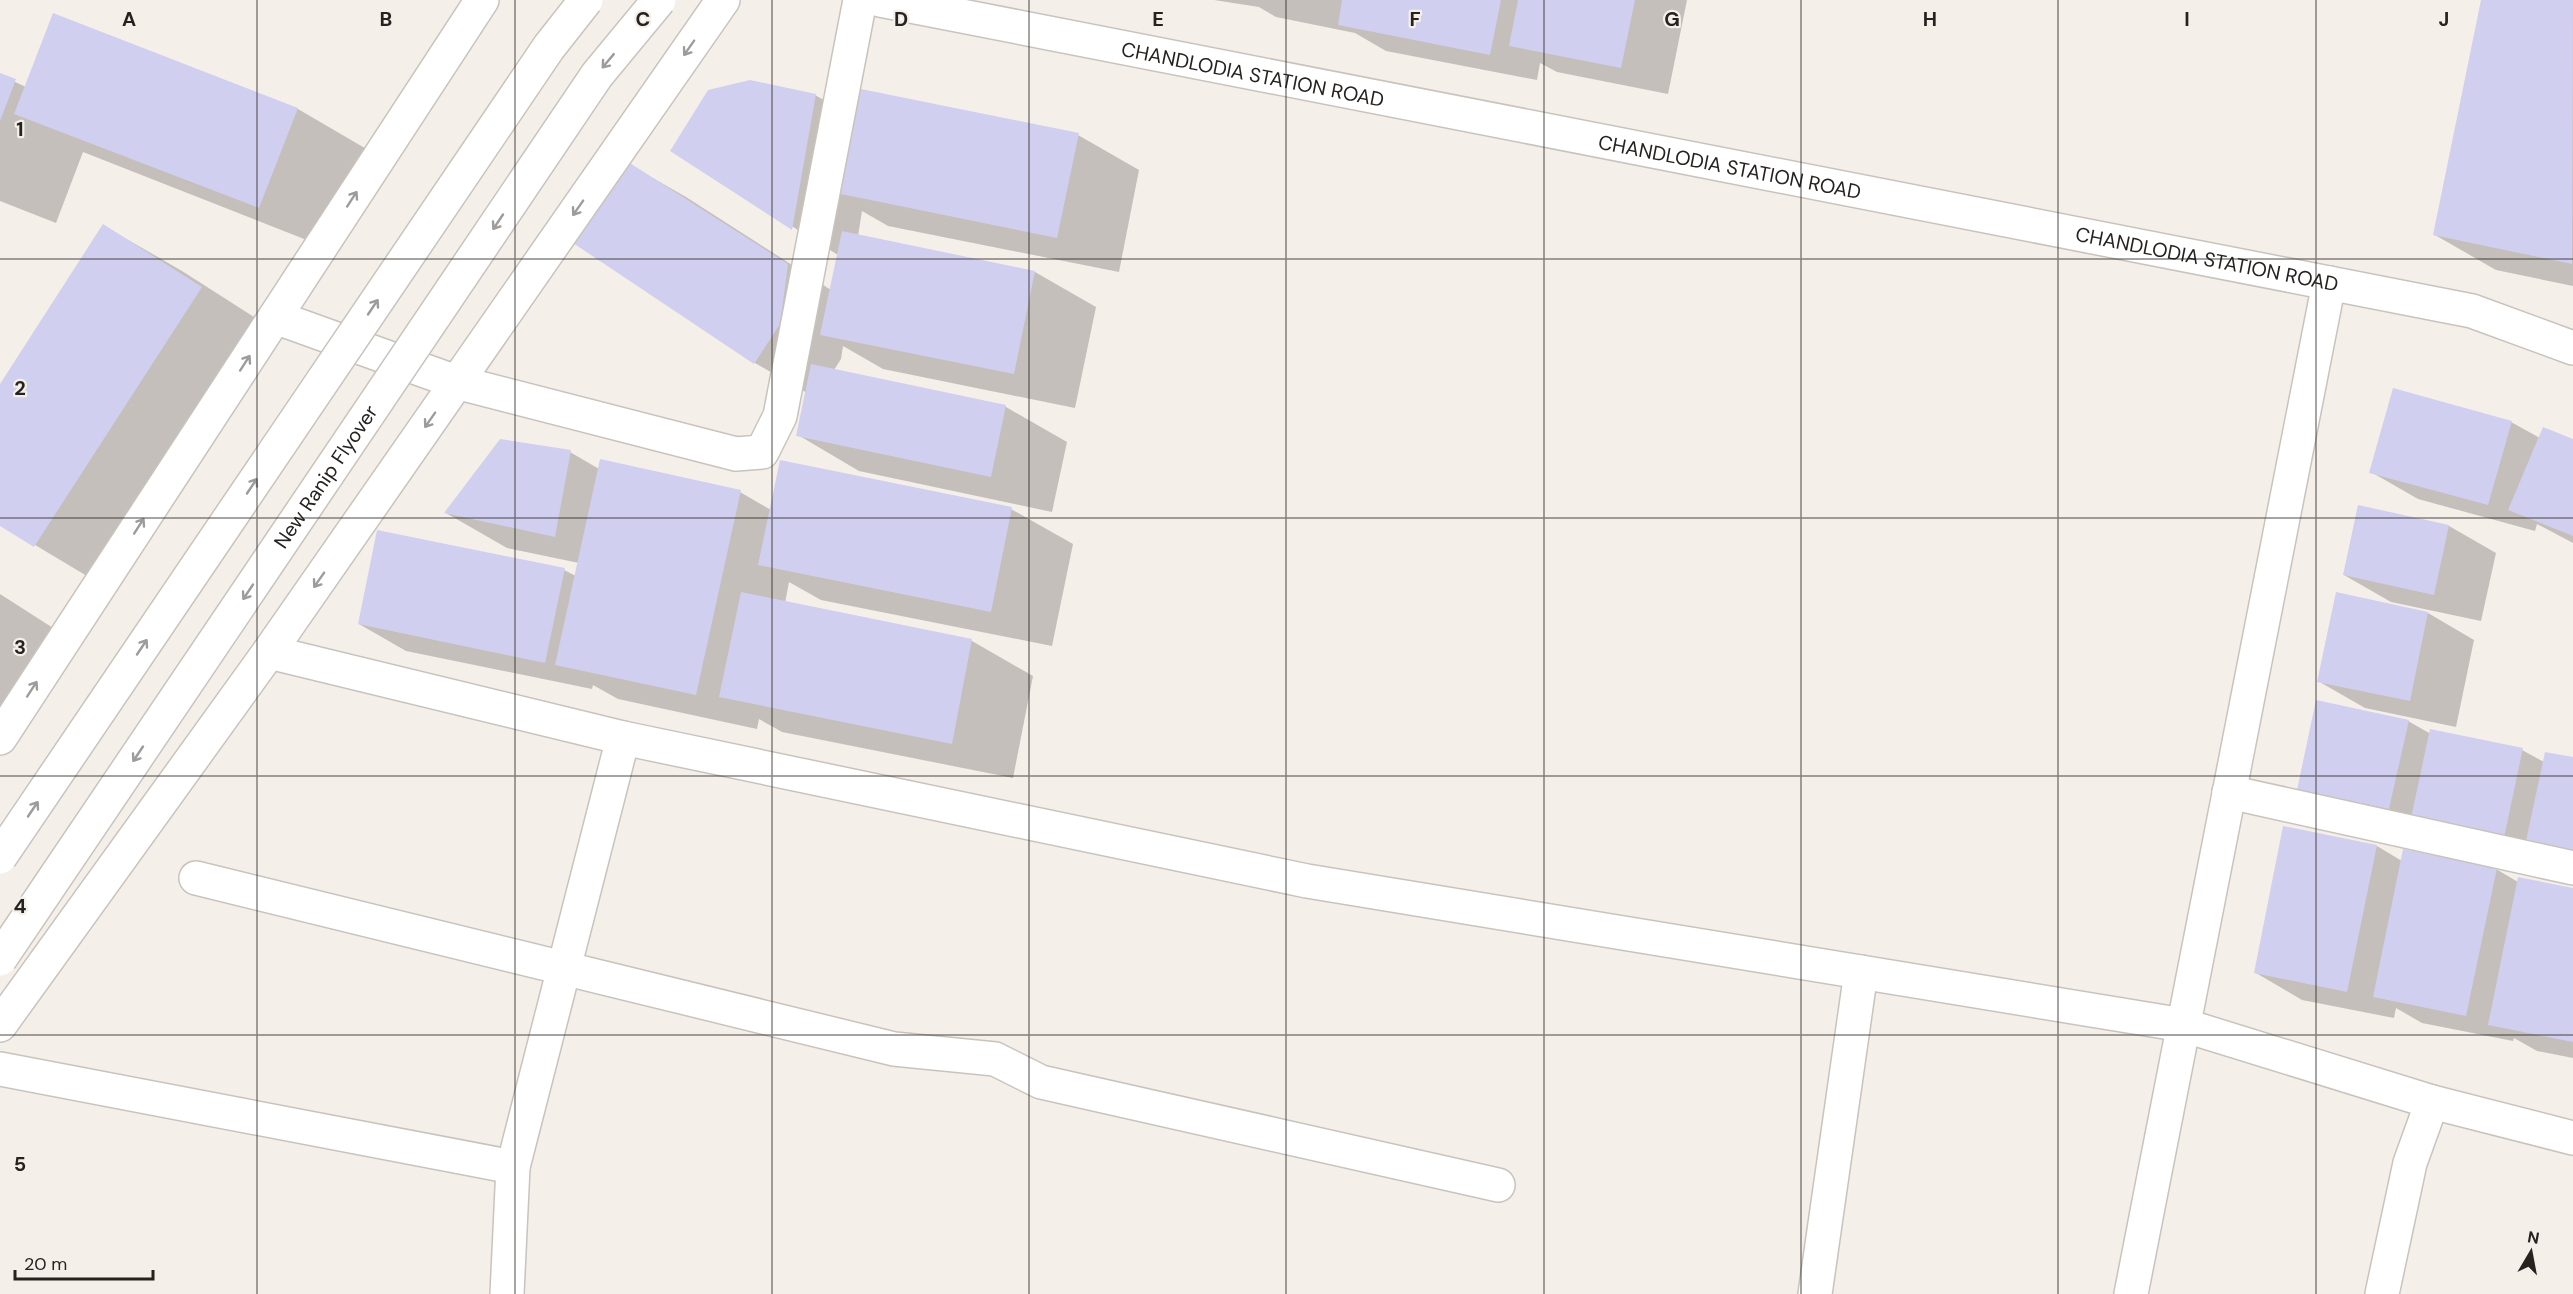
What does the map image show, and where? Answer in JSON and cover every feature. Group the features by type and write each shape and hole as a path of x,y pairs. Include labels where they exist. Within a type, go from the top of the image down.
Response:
{"street":[{"path":"0,738 482,0"},
{"path":"0,857 549,47 586,0"},
{"name":"New Ranip Flyover","path":"0,959 597,75 659,0"},
{"path":"0,1025 269,652 723,0"},
{"path":"275,317 456,382 736,454 762,452 780,416 860,0"},
{"name":"CHANDLODIA STATION ROAD","path":"880,0 1232,72 2472,311 2573,348"},
{"path":"2131,1294 2329,283"},
{"path":"269,652 623,738 1307,880 2183,1025 2432,1102 2573,1138"},
{"path":"507,1294 513,1167 623,738"},
{"path":"2229,792 2573,868"},
{"path":"196,878 894,1048 995,1059 1041,1082 1498,1185"},
{"path":"1815,1294 1861,972"},
{"path":"0,1069 513,1167"},
{"path":"2382,1294 2410,1163 2432,1102"}],"building":[{"path":"1342,0 1501,0 1490,55 1338,25"},
{"path":"1518,0 1635,0 1621,68 1509,46"},
{"path":"2481,0 2573,0 2572,264 2433,235"},
{"path":"53,13 298,108 259,208 14,114"},
{"path":"0,73 16,79 0,121"},
{"path":"750,80 816,94 792,230 670,151 708,90"},
{"path":"846,86 1079,133 1057,238 826,191"},
{"path":"625,160 788,264 780,324 754,364 567,239"},
{"path":"103,224 202,287 34,547 0,526 0,384"},
{"path":"842,231 1035,271 1014,374 820,335"},
{"path":"811,364 1006,405 991,477 796,436"},
{"path":"2393,388 2512,421 2488,505 2369,473"},
{"path":"2543,427 2573,439 2573,536 2508,510"},
{"path":"500,439 571,450 555,537 444,513"},
{"path":"600,459 741,490 696,695 555,665"},
{"path":"780,460 1012,507 991,612 758,565"},
{"path":"2358,505 2449,525 2434,595 2343,575"},
{"path":"377,530 565,568 545,663 358,624"},
{"path":"741,592 972,639 952,744 719,697"},
{"path":"2336,592 2428,612 2410,701 2317,682"},
{"path":"2316,700 2409,720 2389,809 2297,790"},
{"path":"2430,729 2523,748 2504,838 2411,818"},
{"path":"2545,752 2573,757 2573,851 2526,841"},
{"path":"2283,826 2377,845 2347,992 2254,973"},
{"path":"2403,849 2497,868 2466,1016 2373,997"},
{"path":"2518,877 2573,888 2573,1042 2488,1025"}]}
